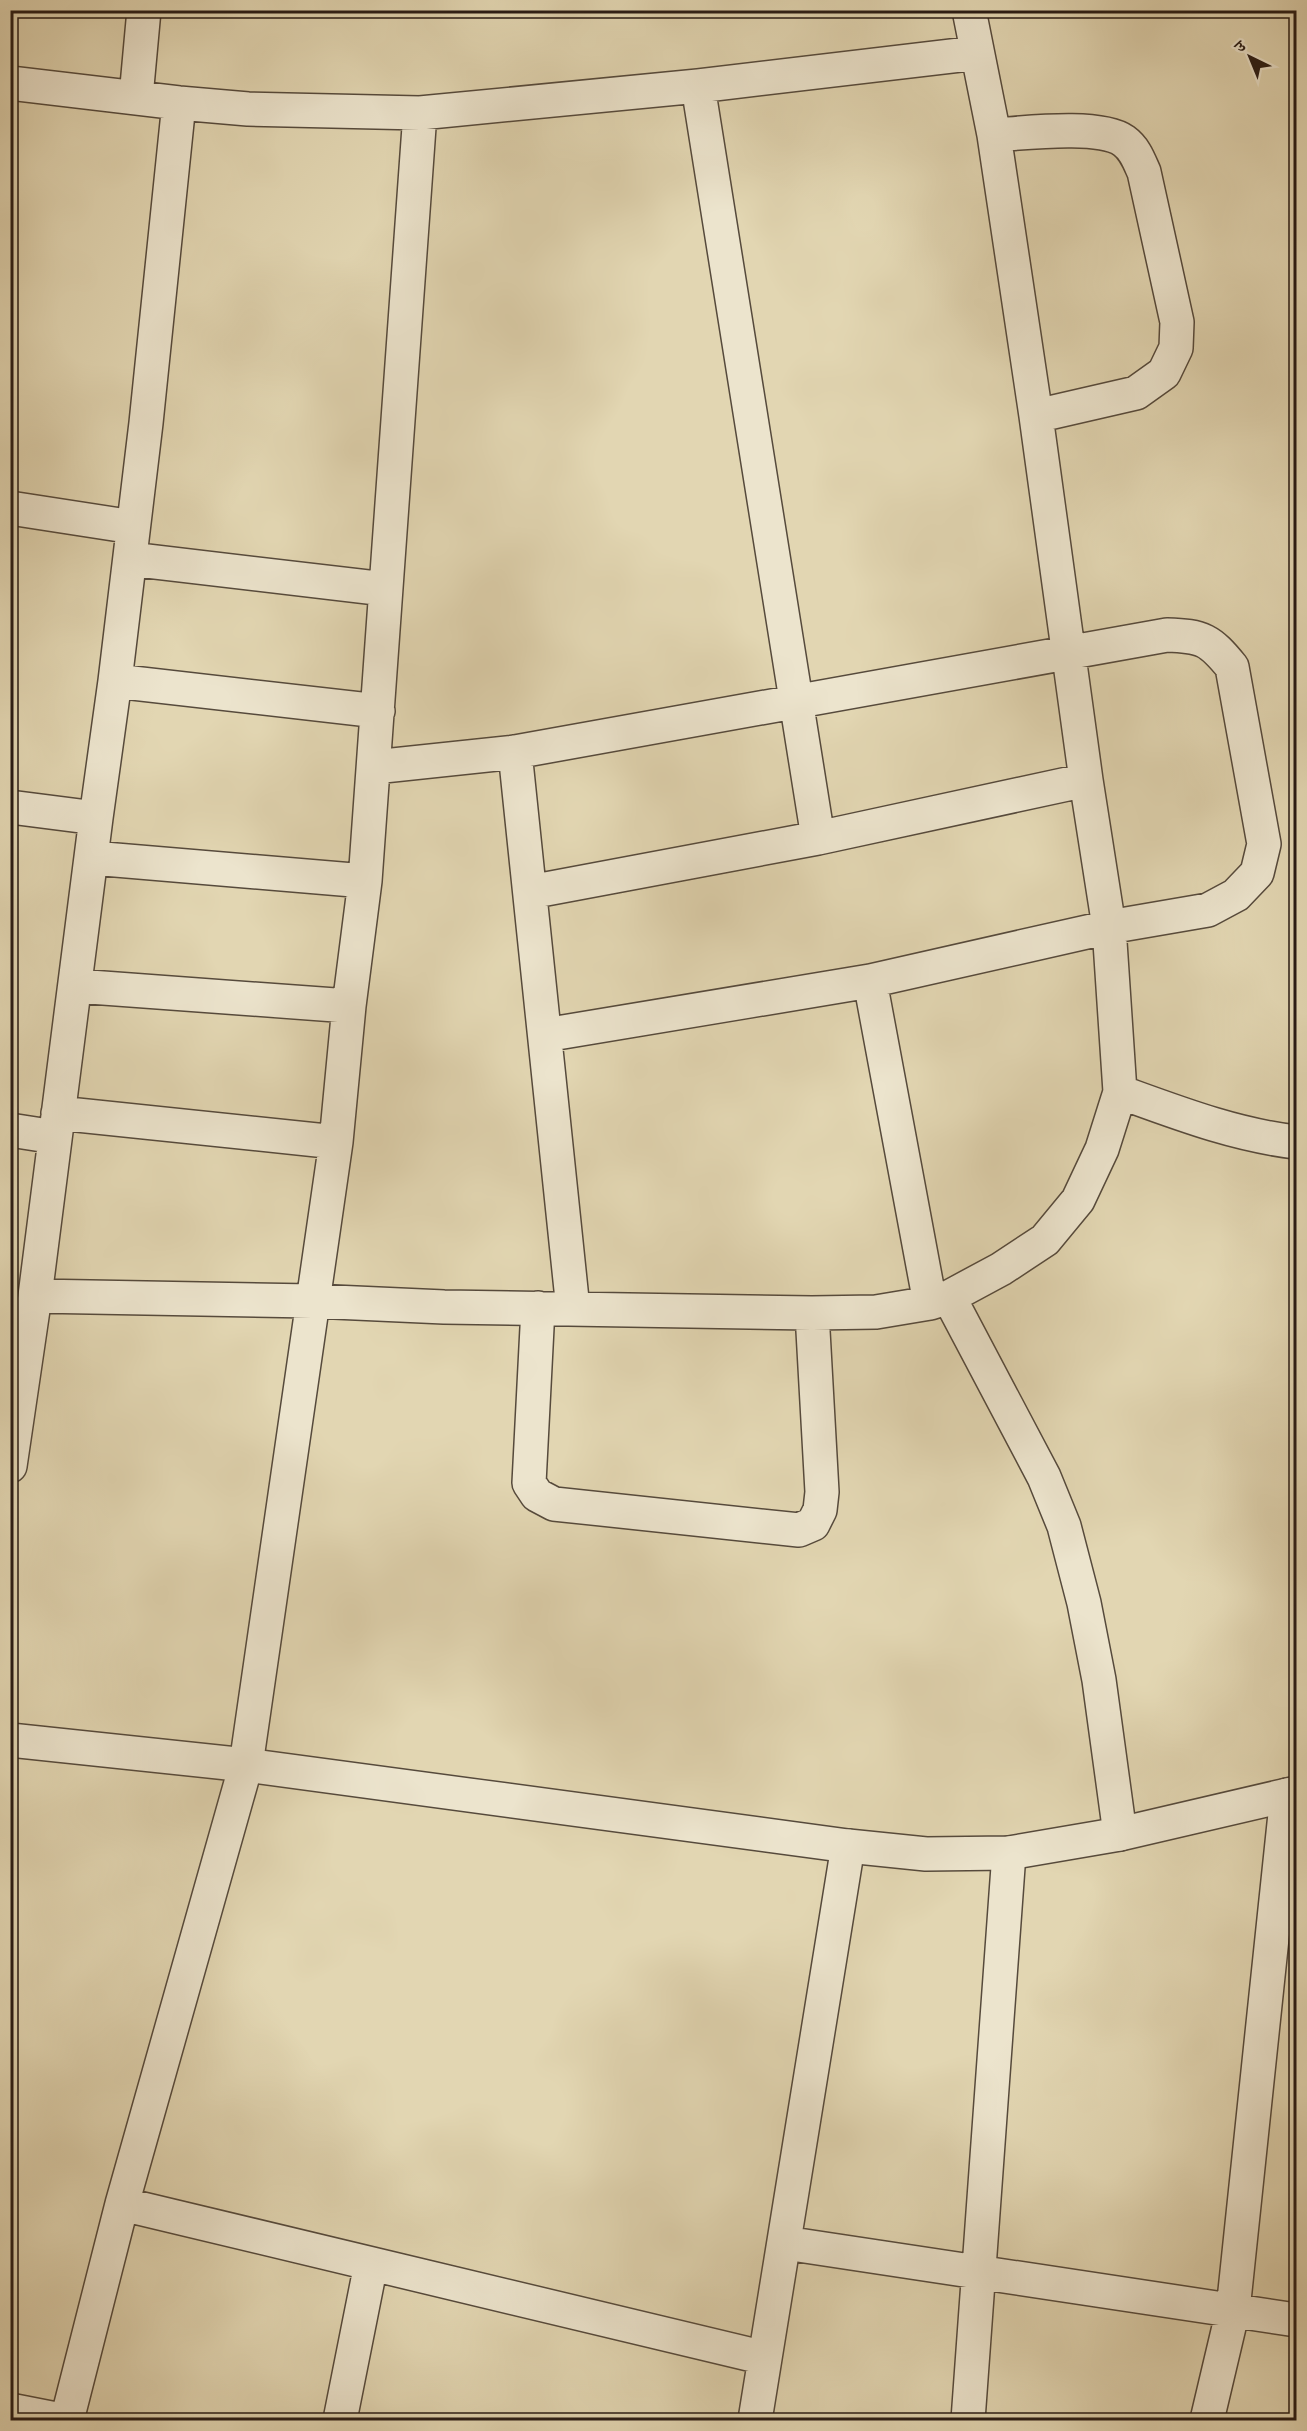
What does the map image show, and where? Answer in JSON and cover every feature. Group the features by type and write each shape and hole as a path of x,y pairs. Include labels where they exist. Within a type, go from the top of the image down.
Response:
{"street":[{"path":"136,97 144,10"},
{"path":"35,1296 312,1301 444,1307 876,1312 939,1300 1001,1269 1044,1240 1078,1200 1102,1149 1120,1092 1109,927 994,135 969,10"},
{"path":"10,83 179,104 248,109 420,113 698,86 977,53"},
{"path":"698,86 818,838"},
{"path":"10,1466 13,1423 35,1296 115,681 179,104"},
{"path":"67,2421 122,2204 246,1765 336,1142 349,1006 365,881 420,113"},
{"path":"994,135 1088,131 1122,140 1134,151 1144,172 1178,322 1176,348 1164,373 1136,393 1036,416"},
{"path":"10,508 132,543 385,589"},
{"path":"374,767 515,752 1167,635 1192,636 1216,647 1232,667 1264,844 1257,873 1236,895 1208,910 1109,927 870,981 545,1035"},
{"path":"115,681 378,711"},
{"path":"515,752 573,1309"},
{"path":"530,892 818,838 1086,780"},
{"path":"10,807 96,818"},
{"path":"92,858 365,881"},
{"path":"870,981 939,1300 1044,1477 1064,1526 1084,1603 1099,1680 1120,1834"},
{"path":"76,986 349,1006"},
{"path":"1120,1092 1213,1125 1296,1142"},
{"path":"10,1130 56,1125 336,1142"},
{"path":"538,1308 529,1483 537,1495 554,1504 799,1530 813,1524 820,1510 822,1492 812,1313"},
{"path":"10,1740 246,1765 848,1846 926,1854 1009,1852 1120,1834 1292,1794 1233,2310 1206,2421"},
{"path":"755,2421 848,1846"},
{"path":"968,2421 1009,1852"},
{"path":"122,2204 765,2358"},
{"path":"785,2243 1296,2320"},
{"path":"340,2421 371,2264"},
{"path":"10,2410 60,2421"}]}
